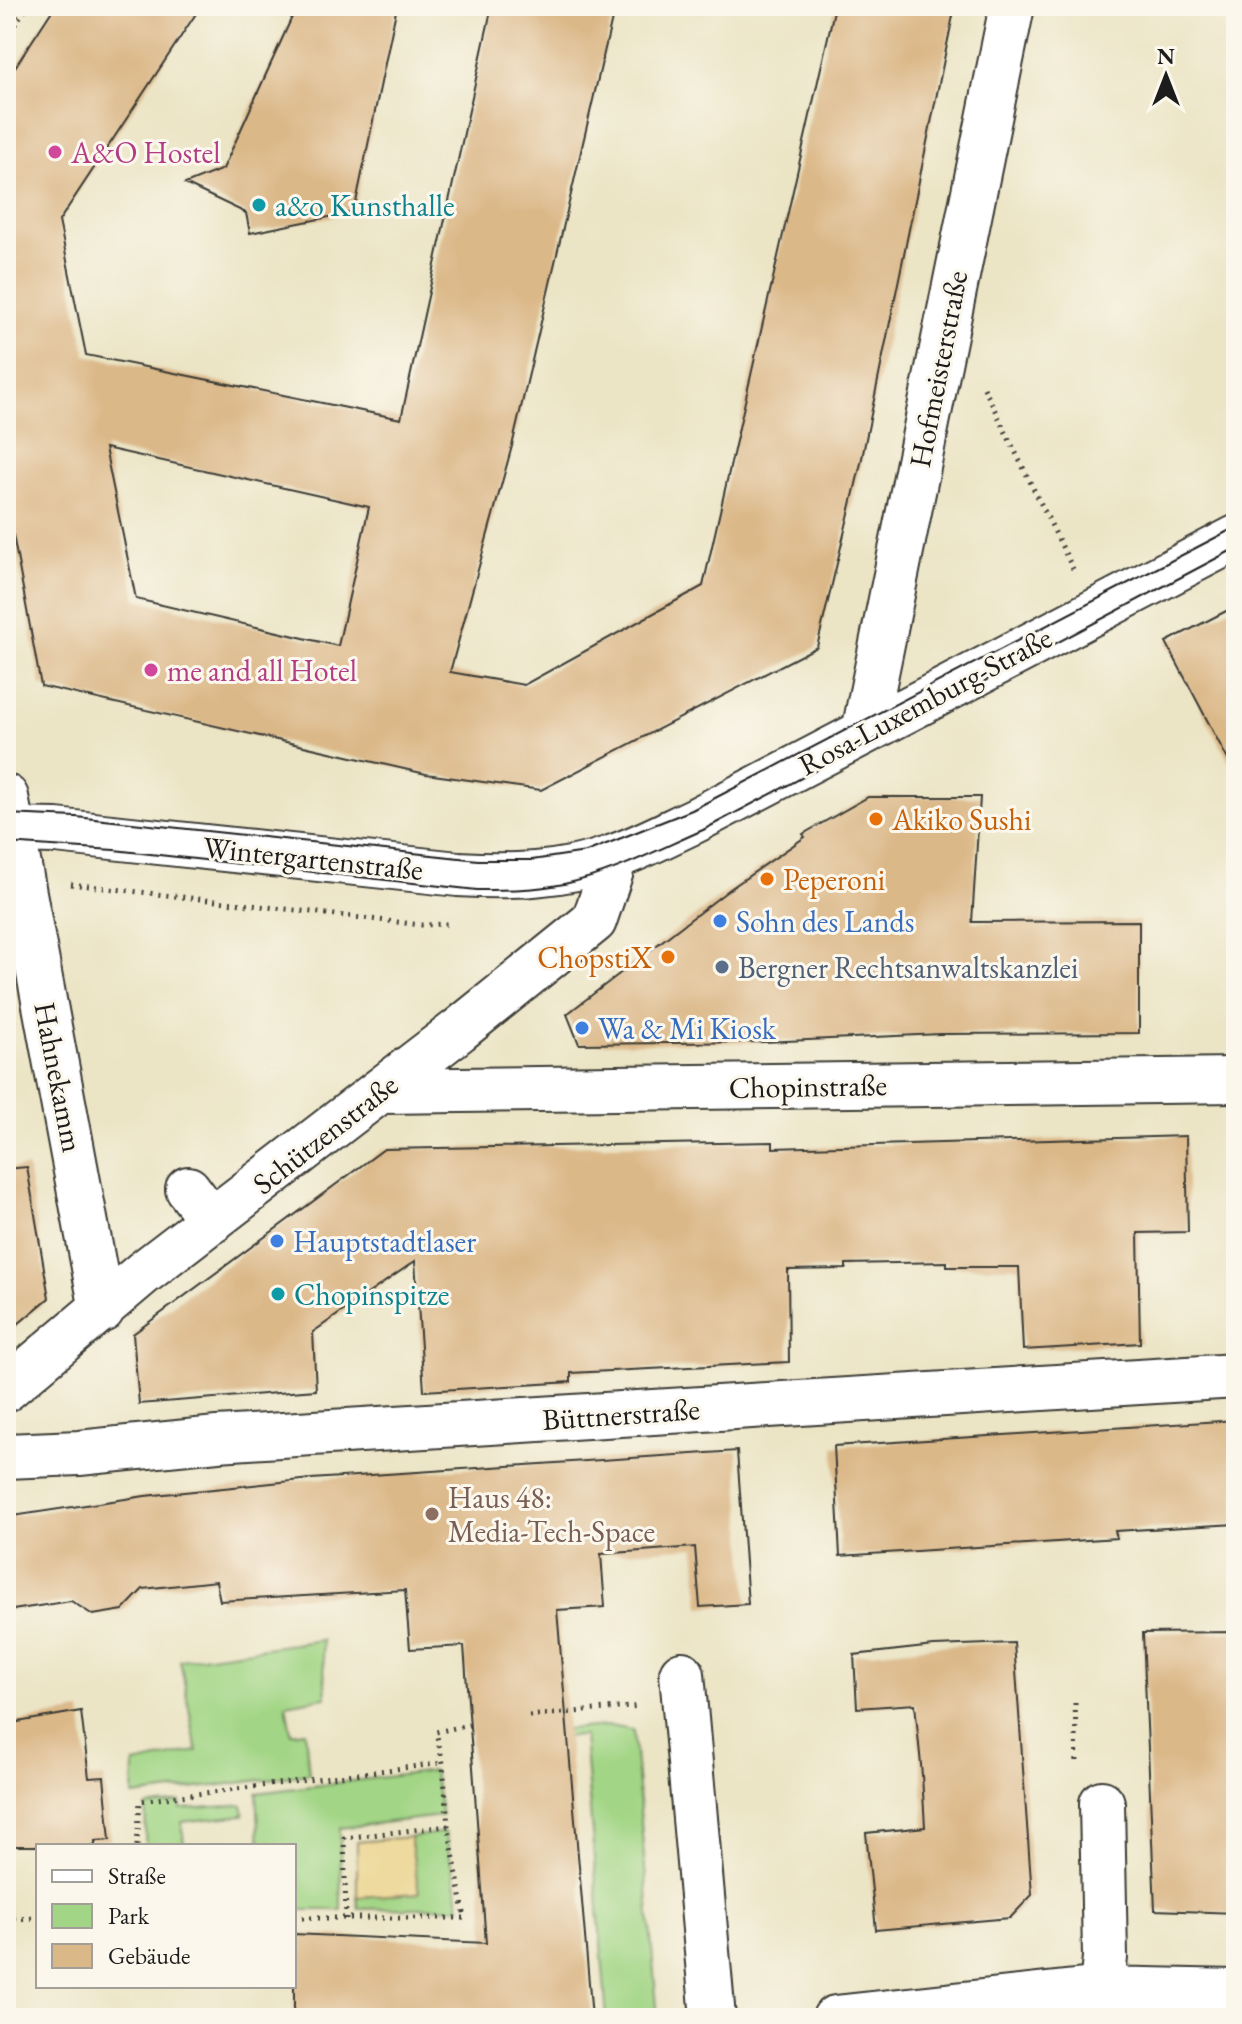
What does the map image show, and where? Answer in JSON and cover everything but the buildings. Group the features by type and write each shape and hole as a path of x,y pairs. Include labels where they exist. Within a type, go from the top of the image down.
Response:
{"street":[{"name":"Hofmeisterstraße","path":"864,732 1012,6"},
{"name":"Rosa-Luxemburg-Straße","path":"612,858 696,820 1236,538"},
{"name":"Wintergartenstraße","path":"8,822 56,831 458,874 504,876 566,870 612,858"},
{"name":"Hahnekamm","path":"8,822 102,1310"},
{"name":"Schützenstraße","path":"6,1389 143,1273 200,1205 381,1091 594,921 611,871 612,858"},
{"name":"Chopinstraße","path":"381,1091 1236,1080"},
{"name":"Büttnerstraße","path":"6,1456 79,1453 217,1439 1236,1376"},
{"path":"684,1688 713,2018"},
{"path":"1102,1803 1105,1957 1102,1989"},
{"path":"835,2018 1102,1989 1236,1992"}],"path":[{"path":"6,38 27,6"},
{"path":"979,378 1074,570"},
{"path":"529,1716 684,1688"},
{"path":"296,1918 465,1918 448,1826 443,1763 436,1732 469,1725"},
{"path":"137,1844 140,1801 443,1763"},
{"path":"346,1919 344,1838 448,1826"},
{"path":"6,1919 36,1918"}],"green space":[{"path":"322,1640 326,1697 286,1704 291,1733 305,1731 309,1774 133,1796 134,1764 197,1751 180,1660"},
{"path":"610,1726 633,1730 658,2018 607,2018 584,1736 549,1737 549,1730"},
{"path":"433,1771 442,1816 340,1828 341,1910 296,1910 296,1844 260,1844 257,1793"},
{"path":"180,1802 181,1809 242,1805 244,1815 182,1822 184,1844 145,1844 146,1807"},
{"path":"445,1832 460,1907 359,1909 357,1897 419,1893 410,1837"}],"sand":[{"path":"410,1837 419,1893 357,1897 357,1842"}],"tram line":[{"path":"6,814 76,817 478,860 532,860 586,852 692,810 1236,527"},
{"path":"6,843 114,850 477,890 531,889 582,880 703,830 1236,548"}],"place":[{"name":"A&O Hostel","path":"55,152"},
{"name":"a&o Kunsthalle","path":"259,205"},
{"name":"me and all Hotel","path":"151,670"},
{"name":"Akiko Sushi","path":"876,819"},
{"name":"Peperoni","path":"767,879"},
{"name":"Sohn des Lands","path":"720,921"},
{"name":"ChopstiX","path":"668,957"},
{"name":"Bergner Rechtsanwaltskanzlei","path":"722,967"},
{"name":"Wa & Mi Kiosk","path":"582,1028"},
{"name":"Hauptstadtlaser","path":"277,1241"},
{"name":"Chopinspitze","path":"278,1294"},
{"name":"Haus 48: Media-Tech-Space","path":"432,1514"}]}
